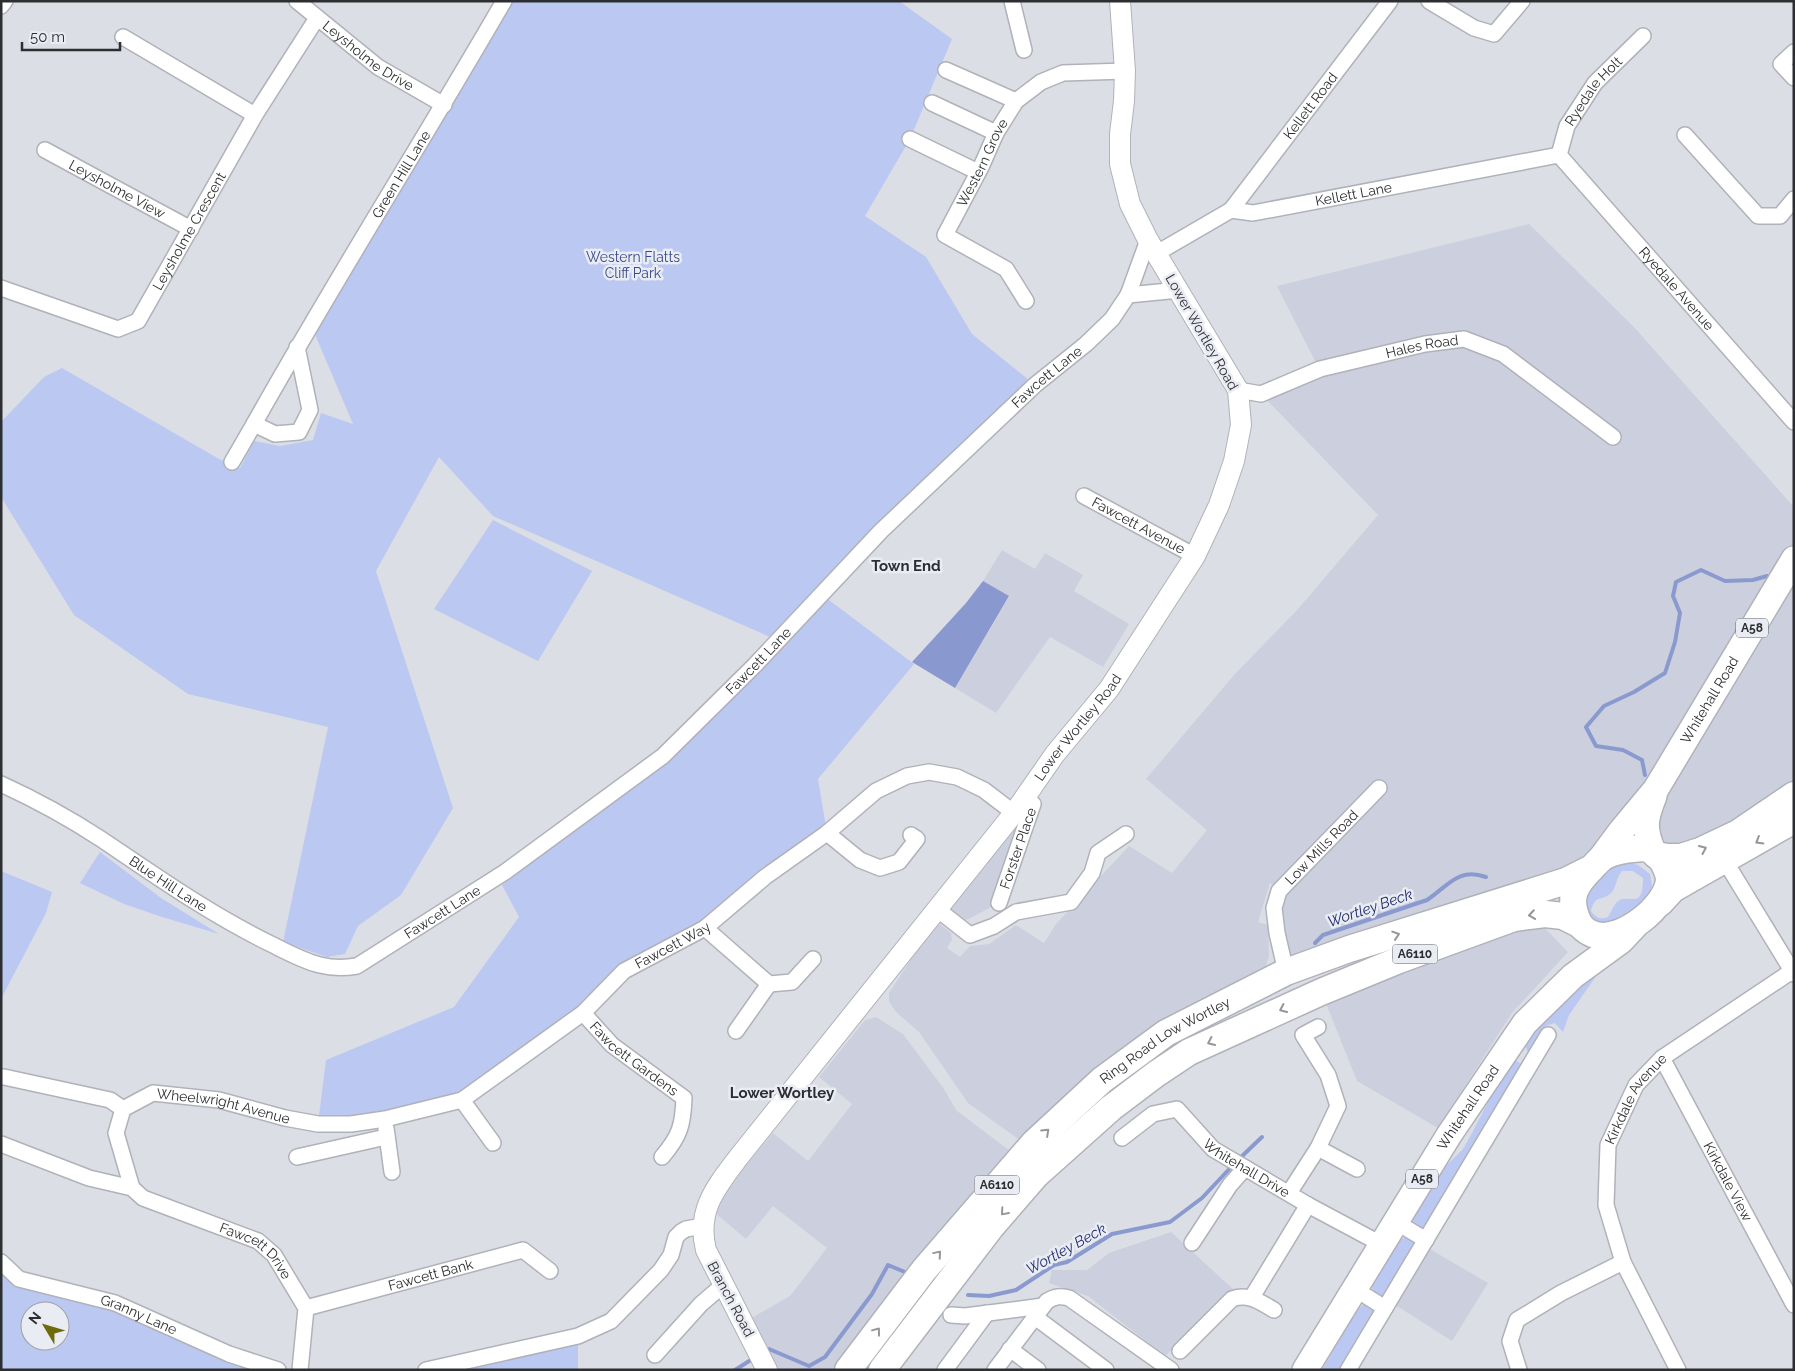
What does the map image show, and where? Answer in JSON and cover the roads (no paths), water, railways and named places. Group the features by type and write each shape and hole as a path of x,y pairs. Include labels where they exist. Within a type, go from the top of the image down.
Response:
{"highway":[{"name":"A6110","path":"1596,864 1618,852 1632,849 1646,848 1655,853 1680,857 1700,851 1738,833 1794,795"},
{"name":"A6110","path":"1580,925 1594,935 1604,937 1621,932 1640,922 1673,889 1794,820"},
{"name":"A6110","path":"1655,853 1667,869 1669,879 1667,890 1660,903"},
{"name":"Ring Road Low Wortley","path":"848,1370 918,1277 1034,1143 1102,1080 1166,1033 1286,972 1350,949 1566,881 1596,864"},
{"path":"1580,925 1572,903 1574,892 1579,880 1596,864"},
{"name":"Ring Road Low Wortley","path":"882,1370 991,1226 1036,1175 1111,1108 1189,1052 1321,992 1399,960 1514,918 1545,914 1563,916 1580,925"},
{"path":"1286,972 1306,982 1399,960"}],"main road":[{"name":"Whitehall Road","path":"1596,864 1656,789 1794,559"},
{"name":"Whitehall Road","path":"1655,853 1646,832 1646,817 1656,789"},
{"name":"Whitehall Road","path":"1305,1370 1449,1135 1525,1022 1573,976 1622,941 1640,922"},
{"name":"Whitehall Road","path":"1573,976 1582,952 1584,934 1580,925"}],"street":[{"path":"1,6 5,1"},
{"name":"Leysholme Drive","path":"298,1 378,67 444,104"},
{"name":"Green Hill Lane","path":"232,462 297,347 504,1"},
{"path":"1012,1 1024,50"},
{"name":"Lower Wortley Road","path":"703,1226 704,1215 718,1186 1019,805 1055,754 1109,689 1195,556 1219,505 1234,461 1241,426 1238,390 1130,204 1120,164 1120,134 1125,71 1120,1"},
{"name":"Kellett Road","path":"1231,210 1390,1"},
{"path":"1429,1 1474,28 1494,34 1522,1"},
{"name":"Leysholme Crescent","path":"1,288 118,329 138,321 255,115 317,18"},
{"name":"Ryedale Holt","path":"1559,155 1567,126 1595,83 1643,36"},
{"path":"123,37 255,115"},
{"path":"1794,52 1781,64 1794,78"},
{"path":"946,70 1016,101"},
{"name":"Western Grove","path":"1026,300 1006,269 945,235 996,133 1016,101 1041,82 1063,73 1125,71"},
{"path":"932,103 996,133"},
{"path":"1685,135 1758,216 1780,216 1794,199"},
{"path":"910,139 978,172"},
{"name":"Leysholme View","path":"45,150 191,228"},
{"name":"Kellett Lane","path":"1231,210 1253,213 1559,155"},
{"name":"Ryedale Avenue","path":"1559,155 1794,422"},
{"path":"1153,246 1231,210"},
{"name":"Fawcett Lane","path":"343,968 357,966 365,962 505,872 663,756 755,665 881,531 1035,385 1086,344 1112,319 1128,295 1153,246"},
{"path":"1128,295 1179,290"},
{"name":"Hales Road","path":"1238,390 1261,394 1320,369 1424,344 1464,339 1503,354 1613,437"},
{"path":"254,424 275,434 299,432 310,410 297,347"},
{"name":"Fawcett Avenue","path":"1084,496 1195,556"},
{"name":"Fawcett Way","path":"318,1124 351,1124 385,1119 462,1100 583,1013 624,972 705,928 766,877 827,833 876,791 907,776 929,772 962,779 1019,805"},
{"name":"Blue Hill Lane","path":"1,784 51,808 100,838 164,883 251,935 306,961 322,966 343,968"},
{"name":"Low Mills Road","path":"1286,972 1277,934 1274,908 1279,891 1379,788"},
{"name":"Forster Place","path":"999,903 1033,804 1019,805"},
{"path":"827,833 860,860 880,868 900,862 917,839 912,835"},
{"path":"937,909 970,934 994,926 1016,912 1070,902 1092,873 1093,848 1126,834"},
{"path":"1725,861 1793,972"},
{"path":"705,928 769,984 792,982 813,959"},
{"name":"Kirkdale Avenue","path":"1678,1370 1623,1262 1606,1205 1608,1145 1636,1086 1662,1058 1793,972"},
{"path":"736,1031 769,984"},
{"name":"Fawcett Gardens","path":"583,1013 612,1045 684,1098 683,1119 675,1141 662,1157"},
{"path":"1289,1193 1318,1148 1338,1106 1328,1075 1298,1038 1318,1027"},
{"name":"Whitehall Road","path":"1348,1370 1548,1035"},
{"path":"1509,1045 1532,1060"},
{"name":"Kirkdale View","path":"1662,1058 1794,1305"},
{"path":"1,1144 89,1178 132,1188 116,1133 123,1109 110,1100 4,1077"},
{"name":"Wheelwright Avenue","path":"123,1109 153,1093 219,1100 285,1118 318,1124"},
{"path":"462,1100 493,1143"},
{"name":"Whitehall Drive","path":"1122,1138 1153,1114 1177,1109 1213,1149 1308,1205 1381,1244"},
{"path":"385,1119 392,1172"},
{"path":"297,1157 386,1137"},
{"path":"1318,1148 1357,1170"},
{"path":"1192,1243 1230,1185 1245,1168"},
{"name":"Fawcett Drive","path":"132,1188 143,1198 258,1241 274,1255 306,1308"},
{"path":"1252,1298 1308,1205"},
{"path":"1396,1222 1426,1240"},
{"path":"426,1370 578,1336 611,1320 662,1270 680,1232 703,1226"},
{"name":"Branch Road","path":"703,1226 703,1239 706,1250 762,1358"},
{"name":"Fawcett Bank","path":"306,1308 524,1250 550,1271"},
{"name":"Granny Lane","path":"1,1262 19,1279 115,1303 230,1354 278,1370"},
{"path":"1519,1370 1510,1341 1517,1320 1561,1293 1623,1262"},
{"path":"655,1355 701,1304 723,1285"},
{"path":"1355,1289 1385,1308"},
{"path":"995,1370 1042,1308 1055,1297 1061,1296 1069,1298 1154,1365 1171,1370"},
{"path":"1180,1351 1232,1299 1240,1297 1252,1298 1274,1310"},
{"path":"300,1370 306,1308"},
{"path":"951,1315 965,1316 1042,1308"},
{"path":"1042,1308 1106,1370"},
{"path":"945,1370 987,1314"},
{"path":"1010,1349 1038,1370"}],"waterway":[{"name":"Wortley Beck","path":"1645,775 1642,760 1623,750 1596,746 1586,727 1604,706 1634,692 1665,673 1675,642 1680,613 1673,596 1676,582 1701,570 1725,581 1753,580 1767,576"},
{"name":"Wortley Beck","path":"1315,943 1323,935 1427,900 1461,876 1468,874 1486,877"},
{"name":"Wortley Beck","path":"1239,1159 1262,1137"},
{"name":"Wortley Beck","path":"968,1295 989,1296 1016,1290 1054,1265 1067,1262 1112,1234 1170,1222 1202,1198 1234,1164"},
{"name":"Wortley Beck","path":"764,1351 769,1349 809,1366 825,1357 872,1294 888,1265 905,1272"},
{"name":"Wortley Beck","path":"735,1370 754,1358"}],"district":[{"name":"Town End","path":"906,566"},
{"name":"Lower Wortley","path":"782,1093"}],"park label":[{"name":"Western Flatts Cliff Park","path":"633,266"}]}
